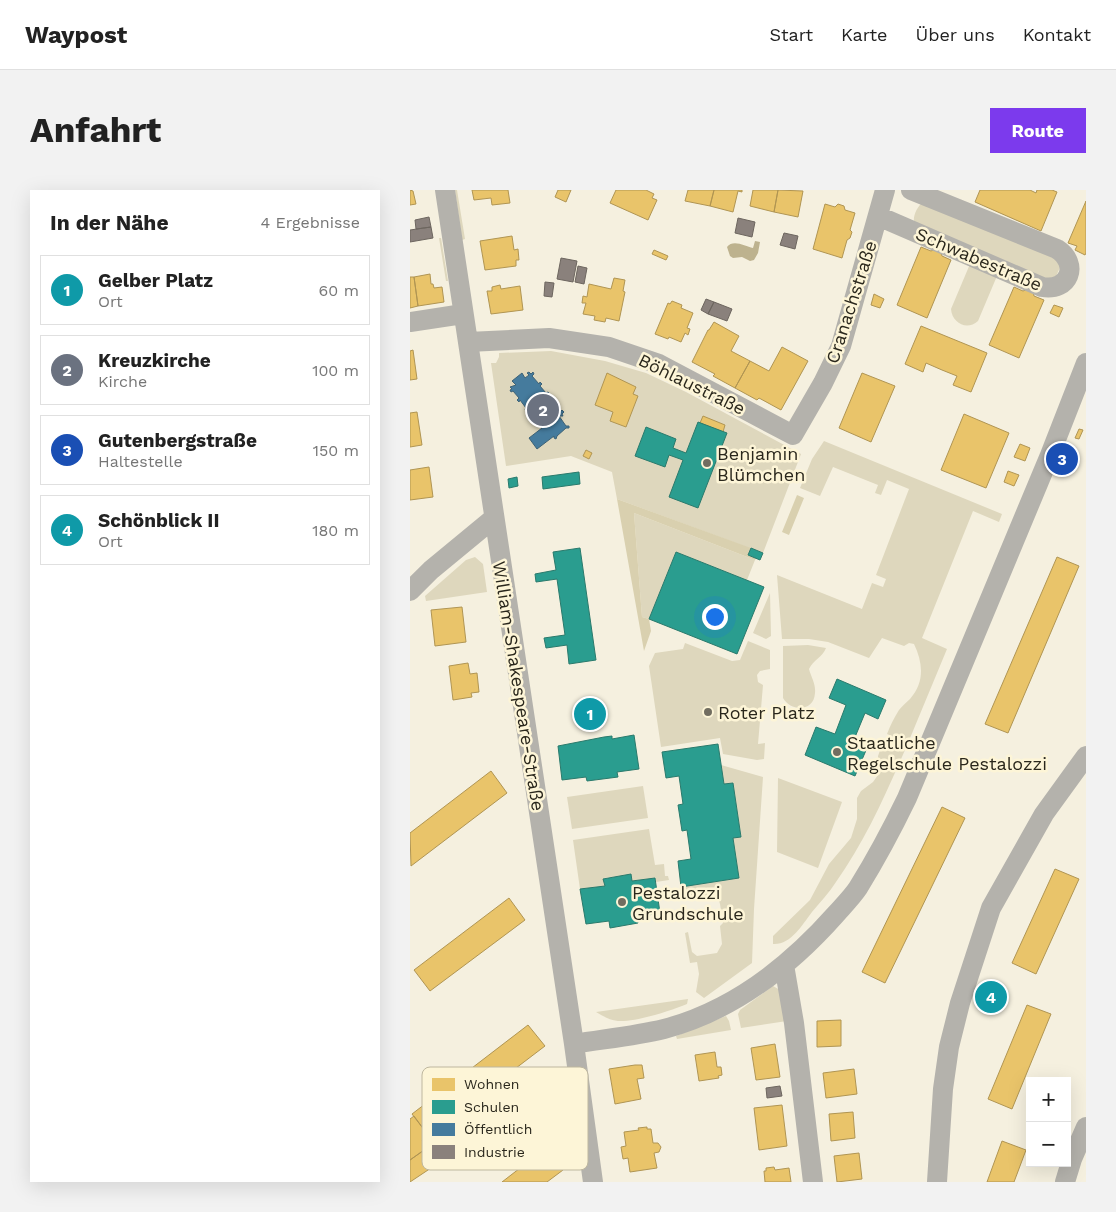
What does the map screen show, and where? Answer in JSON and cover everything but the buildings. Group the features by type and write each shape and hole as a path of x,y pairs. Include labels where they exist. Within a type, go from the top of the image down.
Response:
{"street":[{"name":"William-Shakespeare-Straße","path":"445,190 577,1067"},
{"name":"Cranachstraße","path":"793,435 823,383 841,346 885,190"},
{"name":"Schwabestraße","path":"878,216 1042,287 1058,287 1068,276 1070,268 1068,260 1057,249 911,190"},
{"path":"410,322 463,314"},
{"name":"Böhlaustraße","path":"468,342 549,338 609,347 659,364 793,435"},
{"path":"574,1044 664,1029 702,1016 763,982 784,965 820,932 857,890 887,838 925,754 1050,455 1086,363"},
{"path":"410,591 431,570 494,518"},
{"path":"937,1182 943,1089 949,1047 960,1003 991,908 1044,814 1086,756"},
{"path":"784,965 794,1023 813,1182"},
{"path":"1065,1182 1072,1159 1086,1127"},
{"name":"William-Shakespeare-Straße","path":"588,1146 593,1182"}],"shaded area":[{"path":"455,190 457,190 465,239 462,240"},
{"path":"923,202 1059,259 1061,265 1054,281 1051,283 914,223 916,211"},
{"path":"439,238 441,238 448,281 446,281"},
{"path":"755,241 760,242 758,253 754,260 750,261 742,257 733,258 730,256 727,247 730,245 739,244 753,248"},
{"path":"970,264 997,276 978,321 974,324 965,325 957,322 951,309"},
{"path":"551,351 605,361 646,373 686,392 801,454 763,553 617,499 612,472 571,456 506,466 491,363 496,363 499,353"},
{"path":"824,441 1002,514 999,522 973,511 922,638 947,649 908,743 887,734 899,710 915,693 918,686 921,665 914,644 909,643 904,646 882,638 869,658 828,642 809,639 782,639 777,575 862,609 872,583 883,587 886,579 876,575 909,489 887,480 881,495 875,493 878,485 833,467 820,496 800,488 812,459"},
{"path":"797,495 804,498 789,535 782,532"},
{"path":"617,499 751,548 748,555 756,558 755,560 634,513 642,617 649,619 651,631 644,651"},
{"path":"634,513 755,560 747,580 676,552 649,619 642,617"},
{"path":"475,557 483,564 487,592 426,601 425,596 466,560"},
{"path":"770,593 771,636 766,639 753,633"},
{"name":"Roter Platz","path":"748,641 770,650 770,669 760,671 757,675 758,682 763,685 758,744 765,743 764,759 757,760 723,754 720,738 661,747 649,666 655,653 683,649 685,643 732,661 740,660"},
{"path":"808,645 826,648 809,669 815,687 814,699 807,707 796,708 787,703 783,698 783,646"},
{"path":"883,742 905,750 865,834 833,886 800,928 791,938 773,944 773,936 810,900 829,864 851,838 857,819 857,798 861,791 873,782 878,775 878,756"},
{"path":"721,765 763,777 752,963 704,998 696,992 699,974 697,962 690,963 685,933 688,932 692,952 697,956 717,953 722,944 720,926 723,923 720,904 717,894 691,899 684,896 681,887 739,878 733,838 741,836 733,783 724,784"},
{"path":"778,778 842,802 818,868 777,852"},
{"path":"643,786 648,818 572,829 567,797"},
{"path":"649,829 655,865 664,864 665,876 668,876 669,880 656,882 655,878 632,881 630,875 604,878 605,886 580,889 573,840"},
{"path":"773,986 780,990 787,1021 741,1028 738,1014 740,1010"},
{"path":"688,999 687,1004 680,1007 634,1020 618,1021 606,1018 596,1012"},
{"path":"726,1016 731,1030 677,1039 676,1036"}],"place":[{"name":"Kreuzkirche","path":"543,410"},
{"name":"Gutenbergstraße","path":"1062,459"},
{"name":"Benjamin Blümchen","path":"707,463"},
{"name":"Roter Platz","path":"708,712"},
{"name":"Gelber Platz","path":"590,714"},
{"name":"Staatliche Regelschule Pestalozzi","path":"837,752"},
{"name":"Pestalozzi Grundschule","path":"622,902"},
{"name":"Schönblick II","path":"991,997"}]}
